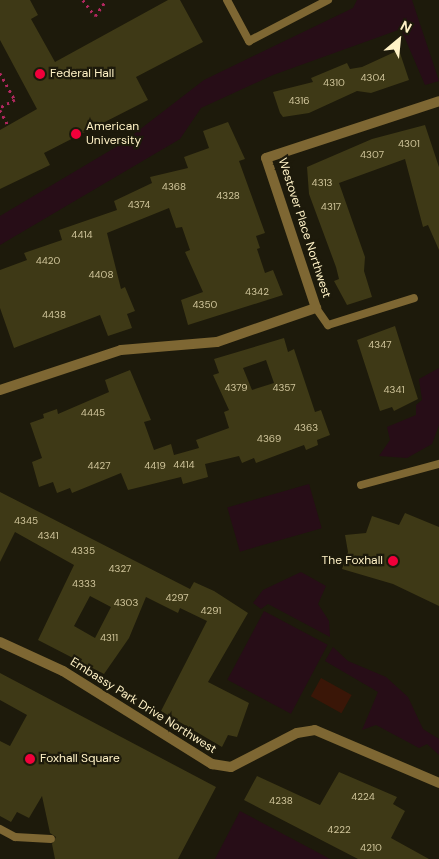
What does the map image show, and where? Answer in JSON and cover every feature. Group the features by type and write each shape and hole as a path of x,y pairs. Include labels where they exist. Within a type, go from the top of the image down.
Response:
{"street":[{"name":"Westover Place Northwest","path":"0,390 121,350 217,342 316,308 266,158 439,101"},
{"name":"Embassy Park Drive Northwest","path":"0,642 63,671 212,764 232,767 297,733 315,730 439,783"}],"lane":[{"path":"227,0 249,41 328,0"},
{"path":"316,308 328,325 414,298"},
{"path":"361,485 439,464"},
{"path":"0,830 15,837 51,839"}],"path":[{"path":"83,0 95,16 106,0"},
{"path":"0,73 1,78 15,100 0,109 8,125"}],"shaded area":[{"path":"357,0 412,0 439,81 425,85 401,29 273,75 201,108 180,139 0,245 0,216 121,144 204,80 353,8"},
{"path":"439,368 439,425 432,444 407,458 379,456 390,440 387,427 416,415 416,405 422,400 419,379"},
{"path":"309,484 322,528 240,552 227,507"},
{"path":"301,572 326,586 318,604 329,621 330,637 268,604 261,609 253,603 263,590"},
{"path":"264,611 328,645 291,714 227,680"},
{"path":"333,647 348,661 386,677 408,697 423,729 439,739 439,755 427,744 419,748 376,725 362,730 378,692 325,661"},
{"path":"321,678 352,695 341,713 311,696"},
{"path":"240,811 330,859 215,859"}],"building":[{"path":"0,0 30,0 38,15 31,19 55,62 168,0 180,0 203,42 136,77 148,100 44,153 50,165 0,189 0,130 37,109 0,40"},
{"path":"399,50 409,80 371,93 357,91 309,113 283,117 280,113 273,92 313,82 311,78 347,63 350,69 362,67"},
{"path":"228,122 245,159 239,161 265,233 256,236 260,248 257,249 265,273 273,270 283,295 188,325 181,300 203,292 185,252 190,250 182,227 176,228 169,208 107,233 121,289 125,287 135,311 127,314 132,328 108,336 100,315 14,348 0,308 0,270 27,260 24,253 62,240 59,230 117,210 114,201 152,183 150,177 188,168 184,157 209,148 203,131"},
{"path":"425,125 439,167 439,250 428,225 423,227 405,159 339,183 365,257 364,271 372,297 347,305 334,281 339,279 309,194 307,167 372,139"},
{"path":"395,326 418,399 394,411 392,407 380,411 357,340"},
{"path":"284,338 288,352 294,349 315,412 321,410 330,435 317,440 318,445 306,450 304,445 256,463 254,458 242,463 239,456 205,464 208,477 183,484 181,477 128,490 121,473 72,493 70,488 57,493 53,482 39,487 32,462 42,458 30,423 44,418 43,414 57,409 58,414 109,392 105,380 130,370 151,420 144,422 154,450 171,444 174,455 199,448 196,440 229,428 224,412 229,410 213,375 219,373 214,359","holes":["266,360 274,383 252,390 243,368"]},
{"path":"0,492 190,589 194,582 214,591 248,613 208,682 249,703 237,737 228,735 222,747 161,711 207,621 180,608 178,613 146,597 129,638 104,674 38,640 74,565 15,532 0,562","holes":["90,596 111,607 95,638 74,626"]},
{"name":"The Foxhall","path":"405,513 439,527 439,606 393,584 342,569 348,552 345,535 366,533 372,516 399,525"},
{"path":"0,673 216,787 178,859 55,859 52,844 56,837 50,833 42,796 29,818 17,812 11,822 0,816 0,741 10,746 27,715 0,700"},
{"path":"339,772 397,797 393,804 405,811 391,838 429,859 358,859 244,800 257,776 320,805"}],"place":[{"name":"Federal Hall","path":"40,74"},
{"name":"American University","path":"76,134"},
{"name":"The Foxhall","path":"393,561"},
{"name":"Foxhall Square","path":"30,759"}]}
